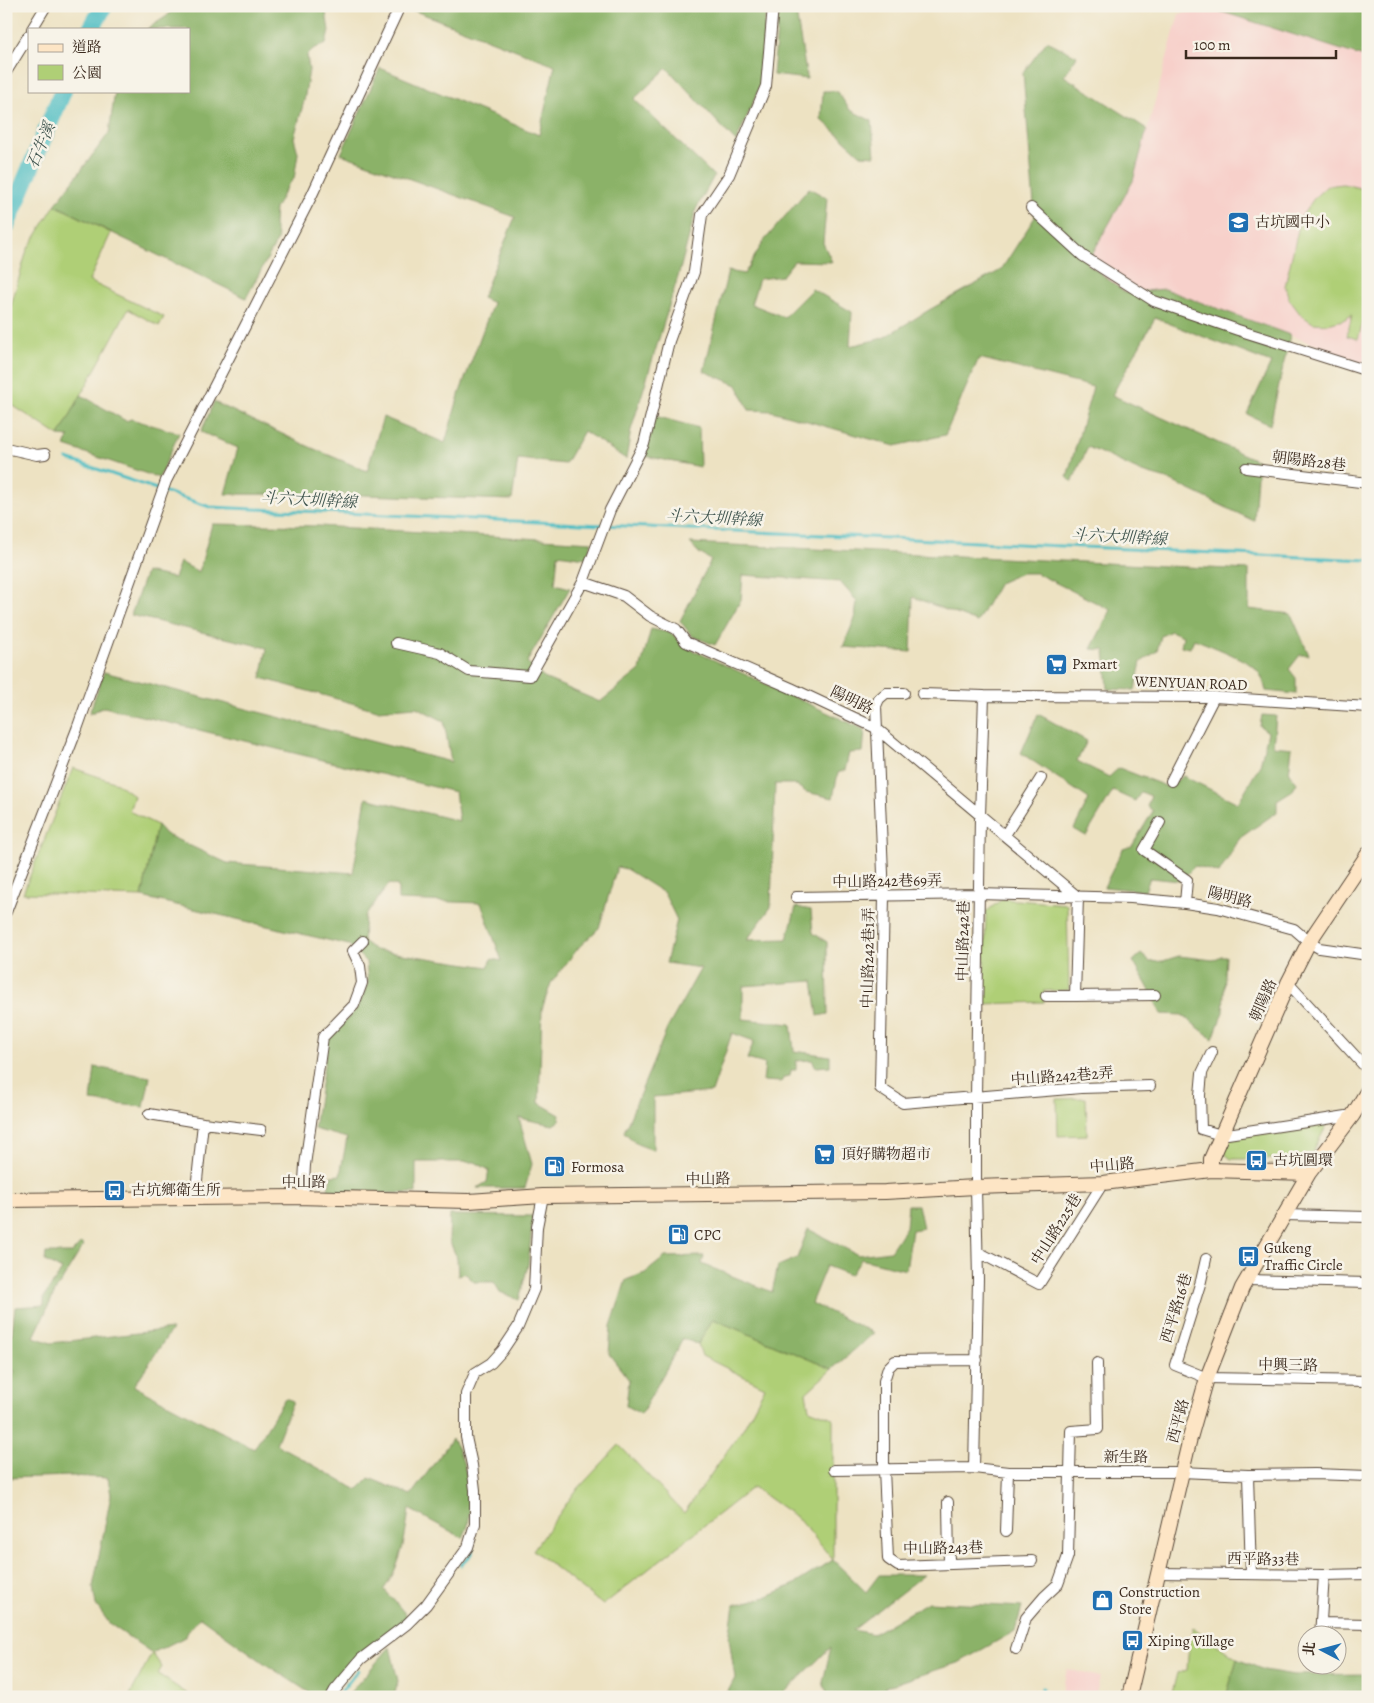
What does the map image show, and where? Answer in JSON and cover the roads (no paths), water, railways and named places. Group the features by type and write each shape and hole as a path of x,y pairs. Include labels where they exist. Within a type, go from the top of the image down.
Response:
{"main road":[{"name":"朝陽路","path":"1211,1170 1211,1159 1288,983 1309,942 1368,854"},
{"path":"1309,1173 1353,1115 1368,1090"},
{"name":"中山路","path":"6,1200 303,1198 469,1201 543,1196 884,1192 1103,1183 1211,1170 1309,1173"},
{"name":"西平路","path":"1129,1697 1181,1472 1207,1378 1242,1288 1309,1173"}],"street":[{"path":"33,28 46,6"},
{"path":"6,912 77,729 166,481 311,197 400,6"},
{"path":"396,643 440,653 469,671 530,676 583,582 610,510 644,444 669,341 694,272 702,216 729,175 766,86 772,6"},
{"path":"6,72 28,37"},
{"path":"1031,208 1083,256 1154,301 1368,371"},
{"path":"6,448 37,456 45,454"},
{"name":"朝陽路28巷","path":"1246,468 1368,483"},
{"name":"陽明路","path":"583,582 624,596 650,616 676,629 686,642 876,728 1078,897"},
{"name":"中山路242巷1弄","path":"904,693 886,693 879,699 876,706 884,897 880,1088 903,1103 976,1097"},
{"name":"WENYUAN ROAD","path":"922,694 1214,697 1368,707"},
{"name":"中山路242巷","path":"976,1187 980,816 984,696"},
{"path":"1171,781 1214,697"},
{"path":"1004,835 1041,778"},
{"path":"1160,822 1144,850 1187,880 1186,902"},
{"name":"陽明路","path":"979,894 1131,898 1186,902 1218,908 1294,930 1319,948 1368,954"},
{"name":"中山路242巷69弄","path":"796,897 979,894"},
{"path":"1075,996 1078,897"},
{"path":"303,1198 305,1164 322,1037 354,1005 362,983 360,966 353,952 363,942"},
{"path":"1288,983 1368,1070"},
{"path":"1046,996 1155,995"},
{"path":"1212,1052 1202,1073 1200,1095 1202,1129 1221,1135 1353,1115"},
{"name":"中山路242巷2弄","path":"976,1097 1081,1088 1150,1086"},
{"path":"149,1114 261,1130"},
{"path":"195,1199 203,1123"},
{"name":"中山路225巷","path":"978,1252 1039,1284 1103,1183"},
{"path":"834,1470 974,1468 978,1252 976,1187"},
{"path":"331,1697 360,1659 407,1624 426,1605 468,1547 475,1524 475,1490 466,1437 466,1394 475,1373 491,1363 502,1351 518,1327 534,1289 537,1227 543,1196"},
{"path":"1284,1215 1368,1216"},
{"name":"西平路16巷","path":"1206,1260 1174,1365 1207,1378"},
{"path":"1247,1280 1368,1283"},
{"name":"中山路243巷","path":"976,1360 895,1361 888,1368 884,1380 884,1469 888,1560 898,1566 1032,1561"},
{"path":"1016,1648 1026,1618 1058,1584 1068,1556 1072,1431 1098,1429 1097,1363"},
{"name":"中興三路","path":"1207,1378 1368,1381"},
{"name":"新生路","path":"974,1468 1008,1472 1181,1472 1248,1475 1315,1474 1368,1476"},
{"path":"1006,1531 1008,1472"},
{"path":"1248,1475 1251,1574"},
{"path":"948,1502 949,1564"},
{"name":"西平路33巷","path":"1158,1573 1368,1574"},
{"path":"1321,1626 1324,1575"},
{"path":"1321,1623 1368,1624"}],"waterway":[{"name":"石牛溪","path":"92,28 104,6"},
{"name":"石牛溪","path":"6,226 63,92"},
{"name":"斗六大圳幹線","path":"67,459 210,507 1368,560"},
{"path":"461,1565 472,1554 472,1546"},
{"path":"337,1697 358,1670"},
{"path":"1039,1697 1042,1688"}],"place":[{"name":"古坑國中小","path":"1239,222"},
{"name":"Pxmart","path":"1056,664"},
{"name":"頂好購物超市","path":"825,1154"},
{"name":"古坑圓環","path":"1257,1160"},
{"name":"Formosa","path":"555,1167"},
{"name":"古坑鄉衛生所","path":"115,1190"},
{"name":"CPC","path":"678,1235"},
{"name":"Gukeng Traffic Circle","path":"1248,1257"},
{"name":"Construction Store","path":"1103,1601"},
{"name":"Xiping Village","path":"1132,1641"}]}
